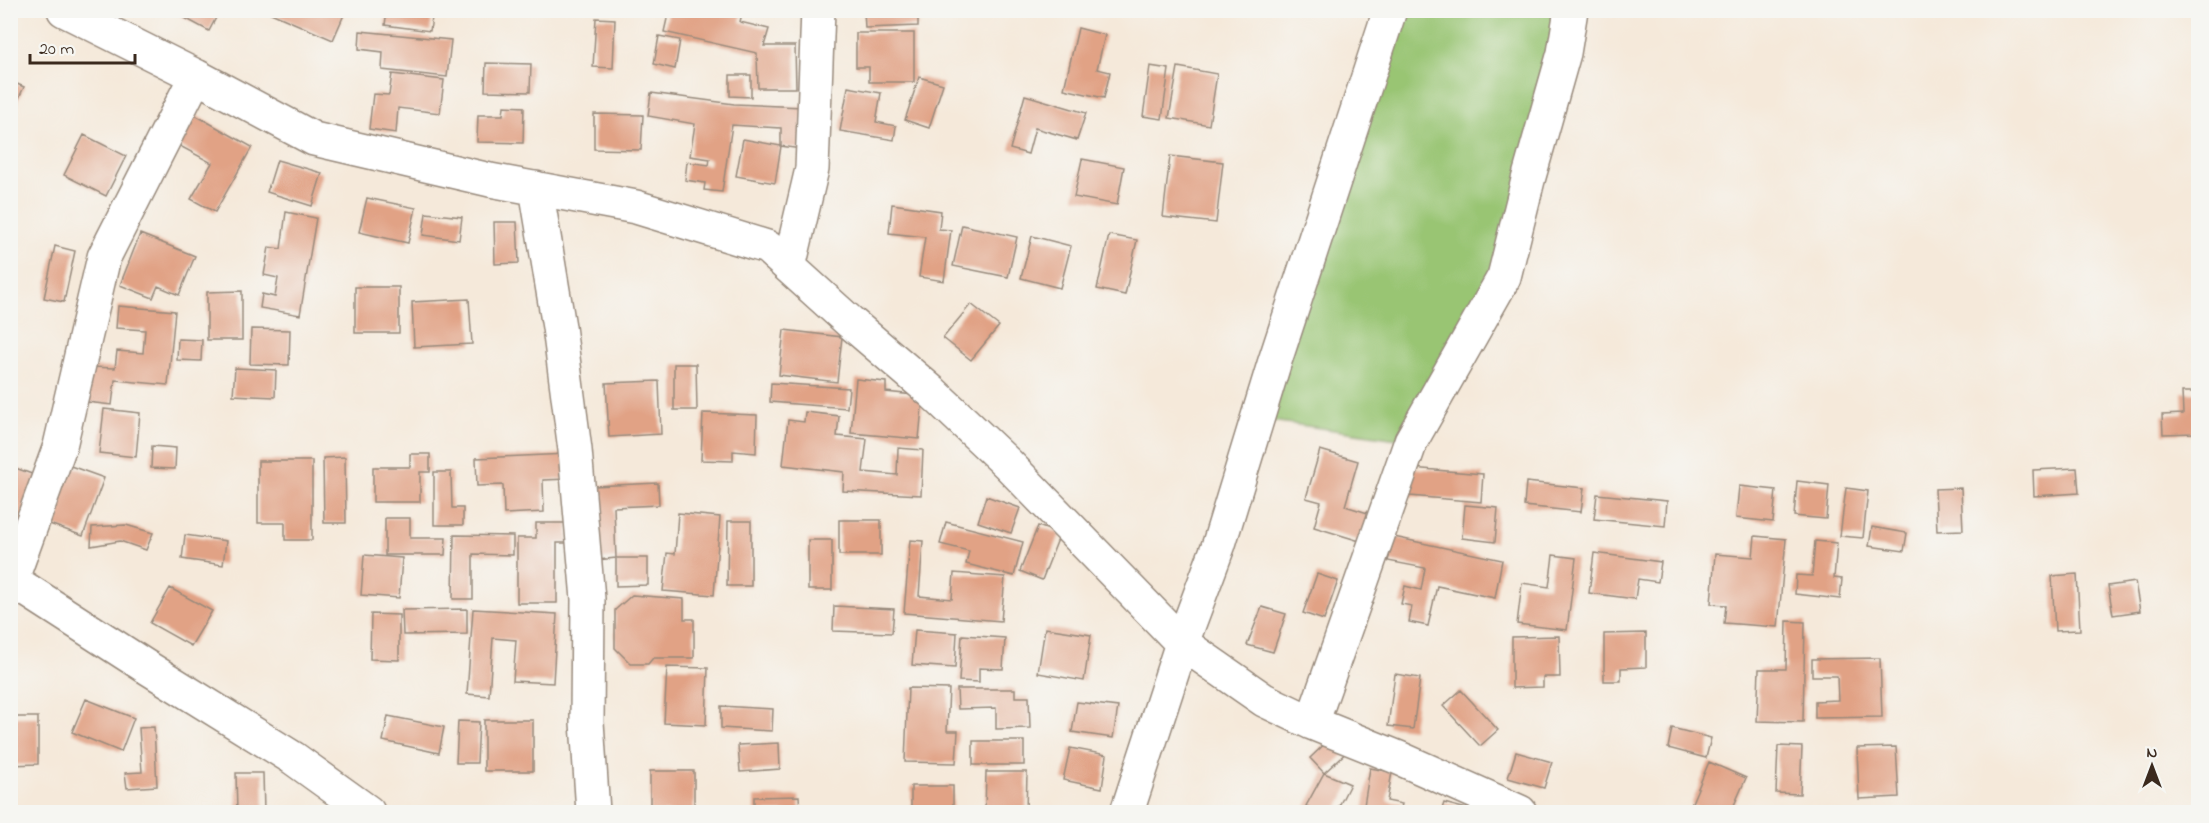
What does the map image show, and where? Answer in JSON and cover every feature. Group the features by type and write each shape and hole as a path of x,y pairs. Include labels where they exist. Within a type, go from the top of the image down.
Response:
{"street":[{"path":"64,10 196,76 314,139 536,188 636,207 767,247 932,392 1008,464 1182,642 1264,700 1520,813"},
{"path":"789,267 812,169 818,10"},
{"path":"1127,813 1182,642 1219,544 1274,364 1390,10"},
{"path":"1312,723 1411,441 1504,277 1528,180 1564,53 1570,10"},
{"path":"196,76 104,257 60,446 11,581 293,758 368,813"},
{"path":"536,188 575,450 588,599 587,722 593,813"}],"green space":[{"path":"1390,11 1571,11 1504,277 1411,441 1257,419"}],"building":[{"path":"170,10 220,10 209,31"},
{"path":"264,10 346,10 333,40"},
{"path":"387,10 433,10 430,31 385,25"},
{"path":"669,10 729,10 742,13 740,22 769,29 764,46 795,46 796,88 758,88 757,53 664,32"},
{"path":"864,10 918,10 918,26 865,28"},
{"path":"596,18 615,19 613,68 593,67"},
{"path":"1078,28 1105,35 1097,69 1110,72 1104,98 1064,89"},
{"path":"360,31 451,40 447,77 382,70 383,52 359,49"},
{"path":"856,33 914,33 914,82 869,82 869,67 856,67"},
{"path":"659,36 680,40 675,69 654,64"},
{"path":"486,63 531,64 530,92 485,91"},
{"path":"1150,66 1169,69 1162,119 1143,116"},
{"path":"1178,67 1217,74 1209,125 1169,118"},
{"path":"392,74 444,80 440,113 398,108 396,133 369,129 373,94 389,95"},
{"path":"730,75 751,75 751,97 730,96"},
{"path":"919,77 943,84 929,128 905,120"},
{"path":"10,81 24,87 10,117"},
{"path":"848,87 881,93 876,122 896,126 894,140 840,131"},
{"path":"651,93 734,104 803,107 801,149 781,146 781,128 732,125 722,192 704,190 705,183 685,180 687,162 709,165 710,159 690,156 695,124 648,116"},
{"path":"1025,95 1086,113 1077,140 1035,128 1028,154 1010,149"},
{"path":"504,106 524,107 523,143 477,142 478,115 503,115"},
{"path":"594,114 643,115 641,150 594,149"},
{"path":"195,115 252,147 215,212 191,199 212,163 178,145"},
{"path":"84,135 126,156 106,196 64,175"},
{"path":"743,139 781,146 775,183 736,176"},
{"path":"1170,156 1223,162 1216,223 1163,217"},
{"path":"1082,159 1124,167 1117,205 1074,197"},
{"path":"277,160 322,173 312,206 267,192"},
{"path":"367,198 416,208 408,243 359,232"},
{"path":"892,204 941,211 939,229 951,230 944,281 919,277 925,237 889,233"},
{"path":"286,212 316,218 300,315 260,308 262,294 275,297 278,278 264,275 269,247 281,249"},
{"path":"426,213 462,217 459,240 423,235"},
{"path":"494,222 517,222 519,263 495,264"},
{"path":"962,225 1017,237 1008,277 953,266"},
{"path":"140,234 195,256 179,295 158,286 153,298 120,285"},
{"path":"1109,235 1137,240 1125,295 1097,289"},
{"path":"1032,236 1071,246 1060,288 1021,278"},
{"path":"55,246 75,251 64,302 44,298"},
{"path":"355,287 399,287 399,333 355,333"},
{"path":"242,291 242,340 207,340 207,292"},
{"path":"469,299 472,344 414,347 412,302"},
{"path":"971,304 999,326 971,360 943,338"},
{"path":"118,306 175,311 168,385 115,380 112,405 87,402 90,367 115,368 117,351 143,353 145,330 116,328"},
{"path":"251,329 290,330 289,365 250,364"},
{"path":"784,330 842,337 837,382 779,375"},
{"path":"178,339 202,340 201,361 177,360"},
{"path":"674,364 696,364 697,410 674,410"},
{"path":"235,368 276,370 275,397 233,395"},
{"path":"856,379 886,382 886,392 923,396 919,439 851,433"},
{"path":"659,381 661,434 609,437 606,383"},
{"path":"771,383 849,388 847,408 770,402"},
{"path":"2182,392 2198,392 2198,414 2194,414 2195,433 2163,434 2162,415 2183,414"},
{"path":"104,409 140,413 136,457 99,453"},
{"path":"805,412 839,416 837,436 867,439 863,472 897,475 898,448 923,450 921,495 843,491 844,472 783,465 788,420 804,422"},
{"path":"703,413 757,415 756,453 733,451 733,461 701,460"},
{"path":"152,446 176,448 175,469 151,468"},
{"path":"1320,450 1358,461 1345,506 1371,514 1363,542 1314,527 1321,502 1306,498"},
{"path":"410,454 430,454 430,472 420,472 420,502 373,502 373,467 410,467"},
{"path":"567,454 568,479 543,480 544,512 504,514 503,485 477,486 476,458"},
{"path":"345,457 346,523 324,523 323,458"},
{"path":"258,461 312,461 312,540 285,540 285,523 258,523"},
{"path":"65,464 104,478 83,536 44,522"},
{"path":"10,466 40,477 20,529 10,525"},
{"path":"1411,468 1483,474 1481,502 1410,496"},
{"path":"2077,468 2079,493 2034,496 2033,470"},
{"path":"434,472 451,472 452,508 463,508 463,525 434,525"},
{"path":"1797,481 1829,485 1826,519 1794,516"},
{"path":"1526,482 1584,488 1581,512 1524,506"},
{"path":"658,483 659,505 614,507 616,558 597,560 594,486"},
{"path":"1739,486 1776,490 1773,522 1736,518"},
{"path":"1846,488 1868,491 1863,538 1840,536"},
{"path":"1961,488 1963,530 1937,531 1935,489"},
{"path":"1597,494 1667,501 1665,526 1594,519"},
{"path":"986,496 1020,508 1011,533 978,522"},
{"path":"1465,505 1498,508 1495,542 1462,538"},
{"path":"678,513 720,517 714,595 663,591 667,553 675,554"},
{"path":"385,518 410,518 410,538 446,538 445,555 385,555"},
{"path":"839,520 881,520 881,555 839,555"},
{"path":"728,521 751,521 751,586 727,586"},
{"path":"946,522 1023,542 1014,576 966,564 969,551 940,544"},
{"path":"536,523 568,523 568,543 557,543 557,603 517,603 517,538 536,538"},
{"path":"126,525 153,533 146,550 120,541 91,546 92,527"},
{"path":"1038,526 1060,534 1042,580 1020,571"},
{"path":"1872,527 1907,533 1904,551 1869,546"},
{"path":"185,535 226,541 223,565 182,559"},
{"path":"454,535 513,536 513,555 473,554 473,599 453,599"},
{"path":"1755,536 1786,539 1778,627 1724,623 1726,605 1711,604 1715,554 1753,557"},
{"path":"1394,537 1502,560 1495,598 1437,586 1428,626 1409,622 1412,606 1401,604 1405,586 1421,590 1425,568 1388,561"},
{"path":"808,540 832,540 832,590 808,590"},
{"path":"910,540 923,541 919,596 952,599 954,573 1005,577 1001,621 904,613"},
{"path":"1815,541 1837,543 1834,578 1842,579 1840,599 1795,594 1796,575 1812,576"},
{"path":"1594,553 1661,562 1658,582 1638,579 1635,599 1589,593"},
{"path":"364,555 402,558 399,598 361,595"},
{"path":"1553,555 1576,558 1567,630 1517,624 1522,583 1549,587"},
{"path":"616,558 648,558 648,585 616,586"},
{"path":"1317,574 1338,581 1324,620 1303,613"},
{"path":"2077,574 2080,630 2055,631 2052,576"},
{"path":"2135,582 2140,611 2113,615 2108,586"},
{"path":"170,588 212,611 191,646 150,623"},
{"path":"632,595 684,599 684,619 694,619 694,658 653,658 648,664 631,664 615,648 615,610"},
{"path":"834,606 894,609 892,633 833,631"},
{"path":"1262,607 1286,614 1273,652 1247,645"},
{"path":"467,609 467,634 403,635 402,610"},
{"path":"473,609 557,614 553,683 513,681 516,640 493,638 489,696 467,694"},
{"path":"371,614 399,615 399,660 370,659"},
{"path":"1787,621 1805,622 1803,722 1757,721 1759,669 1786,669"},
{"path":"1045,628 1091,635 1084,681 1038,673"},
{"path":"915,630 957,633 955,668 912,665"},
{"path":"1646,633 1646,667 1621,668 1621,681 1604,681 1604,634"},
{"path":"962,635 1005,638 1003,669 979,668 979,682 959,681"},
{"path":"1559,636 1560,677 1543,677 1543,687 1512,688 1512,637"},
{"path":"1880,658 1882,717 1815,718 1815,701 1838,700 1837,676 1812,676 1812,659"},
{"path":"667,667 708,668 706,725 664,723"},
{"path":"1395,674 1420,678 1413,729 1388,726"},
{"path":"908,688 949,689 947,731 958,731 956,763 905,762"},
{"path":"957,689 1015,689 1015,697 1029,697 1030,728 996,729 996,708 958,709"},
{"path":"1461,690 1498,730 1480,746 1443,706"},
{"path":"86,699 134,718 121,752 72,732"},
{"path":"1077,702 1118,707 1113,738 1072,732"},
{"path":"721,706 773,709 772,731 721,728"},
{"path":"388,716 444,727 439,753 383,741"},
{"path":"10,717 38,717 38,764 10,765"},
{"path":"484,720 533,720 533,771 484,771"},
{"path":"458,721 479,722 477,763 456,763"},
{"path":"154,727 157,786 127,788 125,773 142,772 139,728"},
{"path":"1672,728 1711,738 1706,758 1668,748"},
{"path":"1331,738 1350,749 1324,773 1310,758"},
{"path":"973,741 1024,741 1024,765 973,765"},
{"path":"779,743 780,769 740,772 738,745"},
{"path":"1778,746 1802,747 1800,794 1776,793"},
{"path":"1896,747 1899,797 1859,799 1857,748"},
{"path":"1070,748 1107,755 1102,788 1063,780"},
{"path":"1516,752 1552,762 1544,788 1508,778"},
{"path":"1709,762 1746,778 1731,812 1709,812 1691,805"},
{"path":"1370,768 1392,772 1387,801 1402,804 1400,812 1363,812"},
{"path":"650,771 694,771 694,812 650,812"},
{"path":"986,772 1027,772 1026,812 985,812"},
{"path":"236,773 263,773 264,812 237,812"},
{"path":"1324,773 1350,784 1336,812 1320,812 1306,806"},
{"path":"911,786 953,786 953,812 911,812"},
{"path":"799,796 800,812 754,812 754,797"},
{"path":"1444,803 1478,812 1441,812"}]}
